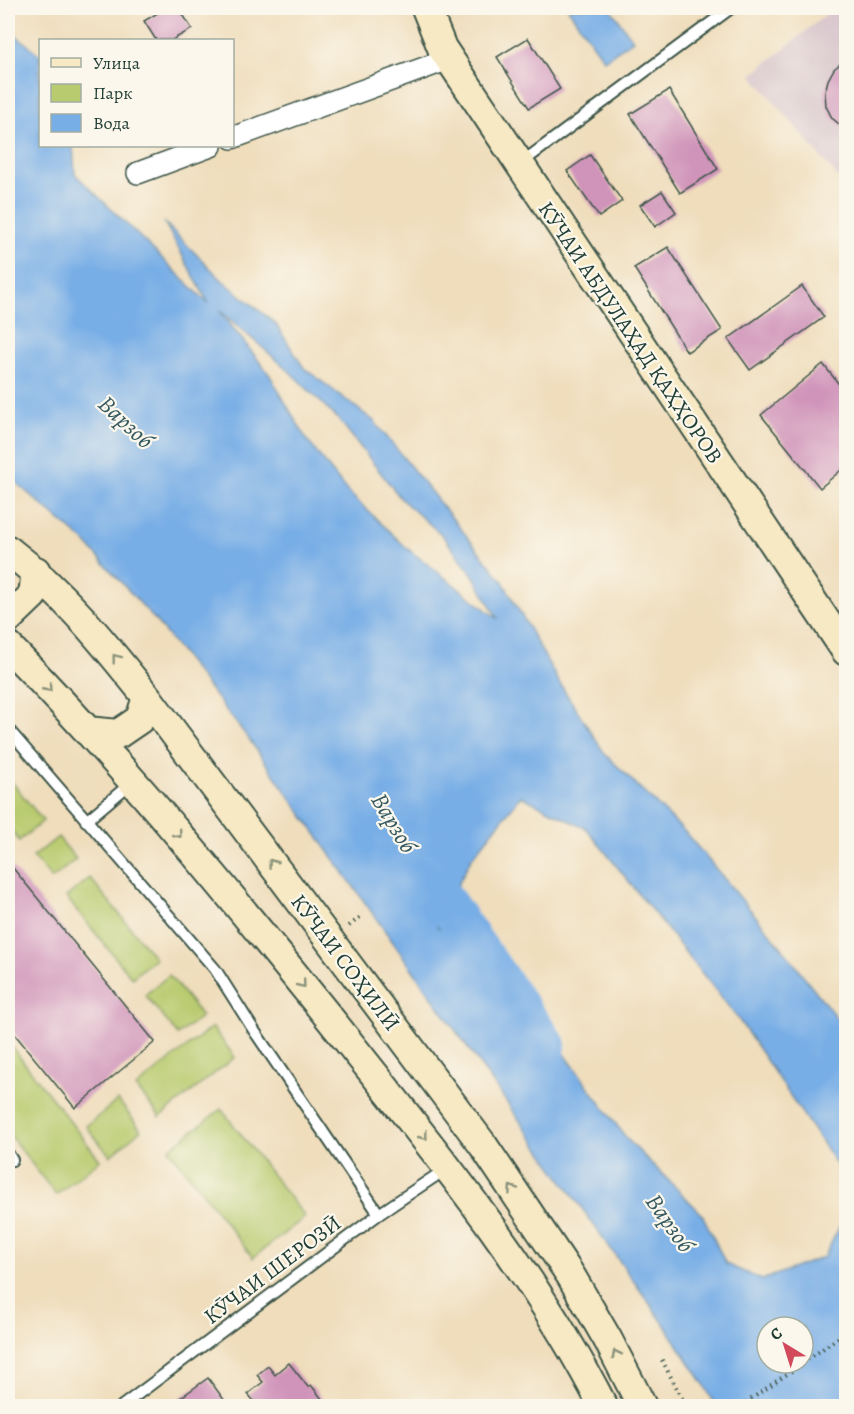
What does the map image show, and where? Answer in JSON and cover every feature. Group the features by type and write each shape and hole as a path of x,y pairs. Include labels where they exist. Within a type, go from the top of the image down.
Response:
{"main road":[{"name":"КӮЧАИ АБДУЛАҲАД ҚАҲҲОРОВ","path":"426,8 442,48 449,59 846,651"},
{"name":"КӮЧАИ СОҲИЛӢ","path":"8,550 36,571 94,630 147,697 483,1145 571,1276 608,1340 642,1407"},
{"path":"8,619 33,595 36,571"},
{"name":"КӮЧАИ СОҲИЛӢ","path":"8,646 134,781 290,969 448,1167 518,1264 579,1360 603,1407"},
{"path":"87,731 118,734 140,719 147,697"}],"street":[{"path":"234,137 449,59"},
{"path":"138,172 209,147"}],"lane":[{"path":"519,165 731,8"},
{"path":"8,729 215,969 255,1032 379,1214"},
{"path":"86,821 134,781"},
{"name":"КӮЧАИ ШЕРОЗӢ","path":"122,1407 379,1214 448,1167"}],"path":[{"path":"815,1354 846,1332"},
{"path":"662,1360 686,1407"},
{"path":"741,1407 786,1375"}],"shaded area":[{"path":"834,8 846,8 846,187 752,75"}],"green space":[{"path":"8,777 43,821 19,841 8,826"},
{"path":"58,837 76,859 52,879 33,857"},
{"path":"90,878 155,958 132,978 66,897"},
{"path":"169,975 202,1016 178,1035 145,995"},
{"path":"212,1027 235,1057 160,1117 136,1087"},
{"path":"12,1047 100,1160 56,1195 8,1133 8,1051"},
{"path":"118,1100 141,1130 110,1156 86,1126"},
{"path":"221,1109 305,1217 253,1258 169,1149"}],"water":[{"path":"610,8 633,40 604,60 568,9"},
{"path":"8,29 39,54 39,147 73,147 75,174 209,304 164,222 223,281 275,323 304,368 374,421 502,580 560,684 605,754 685,832 779,944 846,1030 846,1214 846,1406 716,1406 667,1328 248,738 156,621 84,541 8,476","holes":["219,310 287,369 340,421 402,500 442,535 473,575 498,619 408,549 347,491 307,440 269,374","521,796 587,829 737,1017 837,1165 846,1214 824,1257 762,1280 726,1264 702,1214 627,1139 566,1056 478,962 437,926 471,859"]}],"building":[{"path":"166,8 179,8 192,29 174,39 155,39 144,21"},
{"path":"528,38 560,89 529,108 497,57"},
{"path":"846,59 846,130 832,118 826,106 825,92 834,69"},
{"path":"669,90 718,169 680,193 630,114"},
{"path":"590,155 622,201 599,217 567,171"},
{"path":"662,191 676,212 655,227 640,205"},
{"path":"668,247 722,330 687,352 634,268"},
{"path":"802,286 824,317 750,370 728,339"},
{"path":"823,364 846,393 846,466 820,488 761,415"},
{"path":"8,862 155,1042 75,1108 8,1026"},
{"path":"289,1363 308,1387 311,1385 326,1404 322,1406 258,1406 248,1394 263,1382 257,1375 268,1366 275,1375"},
{"path":"208,1378 225,1401 218,1406 169,1406"}],"waterway":[{"name":"Варзоб","path":"416,860 546,1046"}]}
